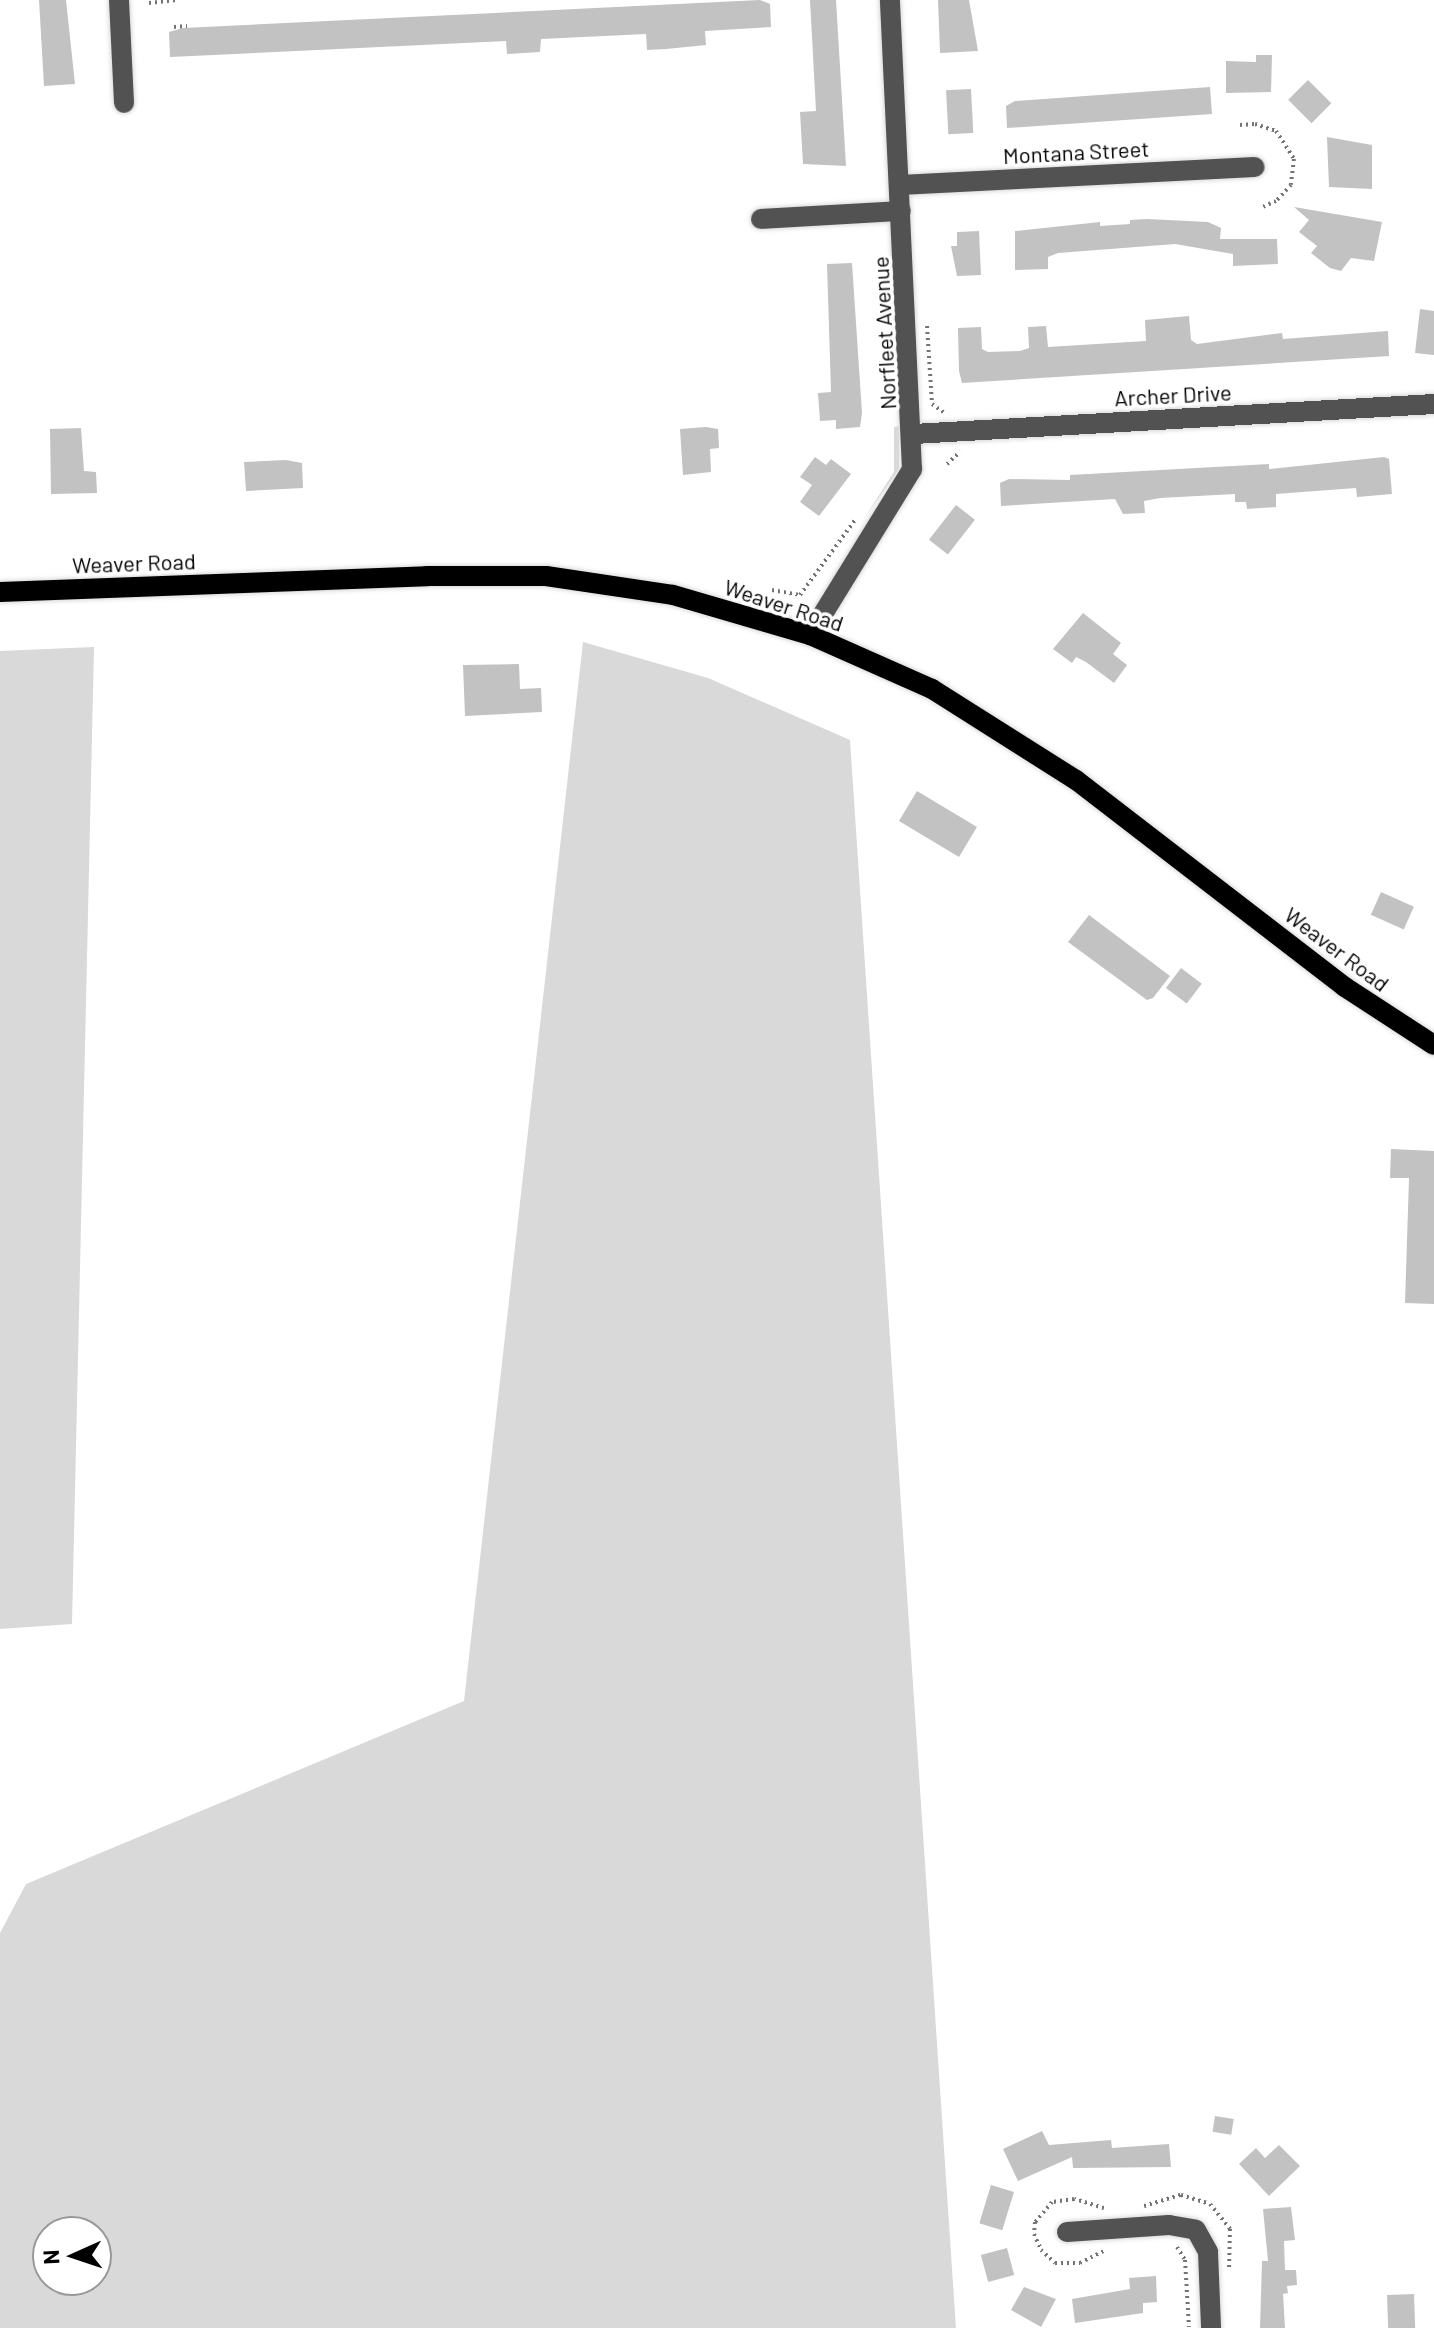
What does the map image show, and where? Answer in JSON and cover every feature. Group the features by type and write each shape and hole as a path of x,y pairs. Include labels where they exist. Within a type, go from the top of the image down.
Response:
{"main road":[{"name":"Weaver Road","path":"0,592 427,576 546,576 673,595 810,635 932,689 1076,780 1345,987 1434,1045"}],"street":[{"path":"119,0 124,103"},
{"name":"Norfleet Avenue","path":"810,635 848,565 905,486 912,469 914,434 890,0"},
{"name":"Montana Street","path":"900,185 1255,167"},
{"path":"761,219 901,211"},
{"name":"Archer Drive","path":"914,434 1434,404"},
{"path":"1067,2232 1169,2225 1196,2230 1208,2252 1211,2328"}],"path":[{"path":"149,3 179,0"},
{"path":"174,27 187,26"},
{"path":"1240,125 1255,124 1276,131 1294,159 1285,193 1260,208"},
{"path":"927,326 932,404 951,413"},
{"path":"947,464 956,453 969,452"},
{"path":"772,590 800,595 861,512"}],"shaded area":[{"path":"899,426 899,469 862,522 894,472 894,427"},
{"path":"583,642 708,678 850,740 956,2328 0,2328 0,1933 26,1884 464,1701"},
{"path":"94,647 72,1624 0,1629 0,651"}],"building":[{"path":"39,0 66,0 75,84 44,86"},
{"path":"760,0 770,4 771,27 705,31 706,45 666,49 647,50 646,34 541,39 540,52 507,54 506,41 170,57 169,32 183,28"},
{"path":"810,0 836,0 846,166 803,164 800,112 816,111"},
{"path":"938,0 969,0 978,51 940,53"},
{"path":"1256,55 1272,55 1271,92 1226,93 1226,61 1256,62"},
{"path":"1308,80 1331,103 1312,123 1288,100"},
{"path":"1210,87 1212,114 1007,128 1006,106 1015,101"},
{"path":"971,89 973,133 948,134 946,90"},
{"path":"1327,137 1372,145 1372,189 1329,187"},
{"path":"1294,207 1382,222 1374,261 1351,258 1341,271 1330,268 1311,253 1317,246 1299,232 1309,220"},
{"path":"1130,220 1208,222 1221,228 1220,239 1277,239 1278,264 1233,266 1233,254 1175,244 1058,253 1048,257 1048,269 1015,270 1015,231 1100,222 1100,226 1130,224"},
{"path":"979,231 981,275 957,276 951,246 957,246 957,232"},
{"path":"852,263 862,413 860,427 836,429 836,420 820,421 818,393 831,392 827,264"},
{"path":"1420,309 1434,311 1434,355 1415,353"},
{"path":"1189,316 1191,340 1197,344 1282,333 1283,339 1388,331 1389,356 962,383 958,328 981,327 982,349 988,352 1020,351 1029,348 1028,327 1046,326 1048,347 1146,341 1145,320"},
{"path":"81,428 84,471 96,472 97,493 51,494 50,429"},
{"path":"680,429 718,429 719,448 710,449 711,472 683,475"},
{"path":"815,457 826,465 831,459 851,474 819,516 800,502 812,485 800,477"},
{"path":"1384,457 1389,459 1392,494 1357,497 1356,488 1276,494 1276,507 1247,509 1246,502 1235,502 1235,494 1160,498 1144,501 1145,513 1123,514 1115,499 1001,506 1000,483 1009,479 1070,480 1070,475 1269,464 1269,469"},
{"path":"286,460 302,463 303,488 246,491 244,462"},
{"path":"956,505 975,520 948,554 929,540"},
{"path":"1083,613 1121,643 1113,654 1127,665 1114,683 1086,662 1076,657 1072,663 1053,649"},
{"path":"519,664 520,689 541,688 542,712 465,716 463,665"},
{"path":"917,791 977,827 959,857 899,821"},
{"path":"1381,892 1414,907 1404,929 1371,915"},
{"path":"1089,915 1170,976 1153,998 1147,1000 1068,942"},
{"path":"1181,968 1202,984 1187,1004 1166,988"},
{"path":"1391,1149 1434,1151 1434,1304 1405,1303 1409,1178 1390,1178"},
{"path":"1215,2116 1234,2119 1231,2135 1212,2132"},
{"path":"1042,2131 1049,2145 1111,2140 1112,2148 1169,2144 1171,2167 1073,2168 1072,2157 1018,2181 1003,2149"},
{"path":"1279,2145 1300,2166 1269,2196 1239,2164 1256,2148 1265,2158"},
{"path":"991,2185 1014,2192 1002,2230 979,2223"},
{"path":"1291,2207 1295,2240 1284,2241 1285,2270 1296,2270 1297,2285 1287,2286 1288,2293 1283,2294 1285,2328 1260,2328 1262,2261 1268,2261 1263,2209"},
{"path":"1007,2248 1014,2275 988,2282 981,2255"},
{"path":"1156,2276 1157,2302 1143,2303 1143,2313 1075,2323 1072,2299 1130,2289 1129,2278"},
{"path":"1024,2287 1056,2299 1041,2327 1011,2310"},
{"path":"1414,2294 1415,2328 1388,2328 1387,2295"}]}
